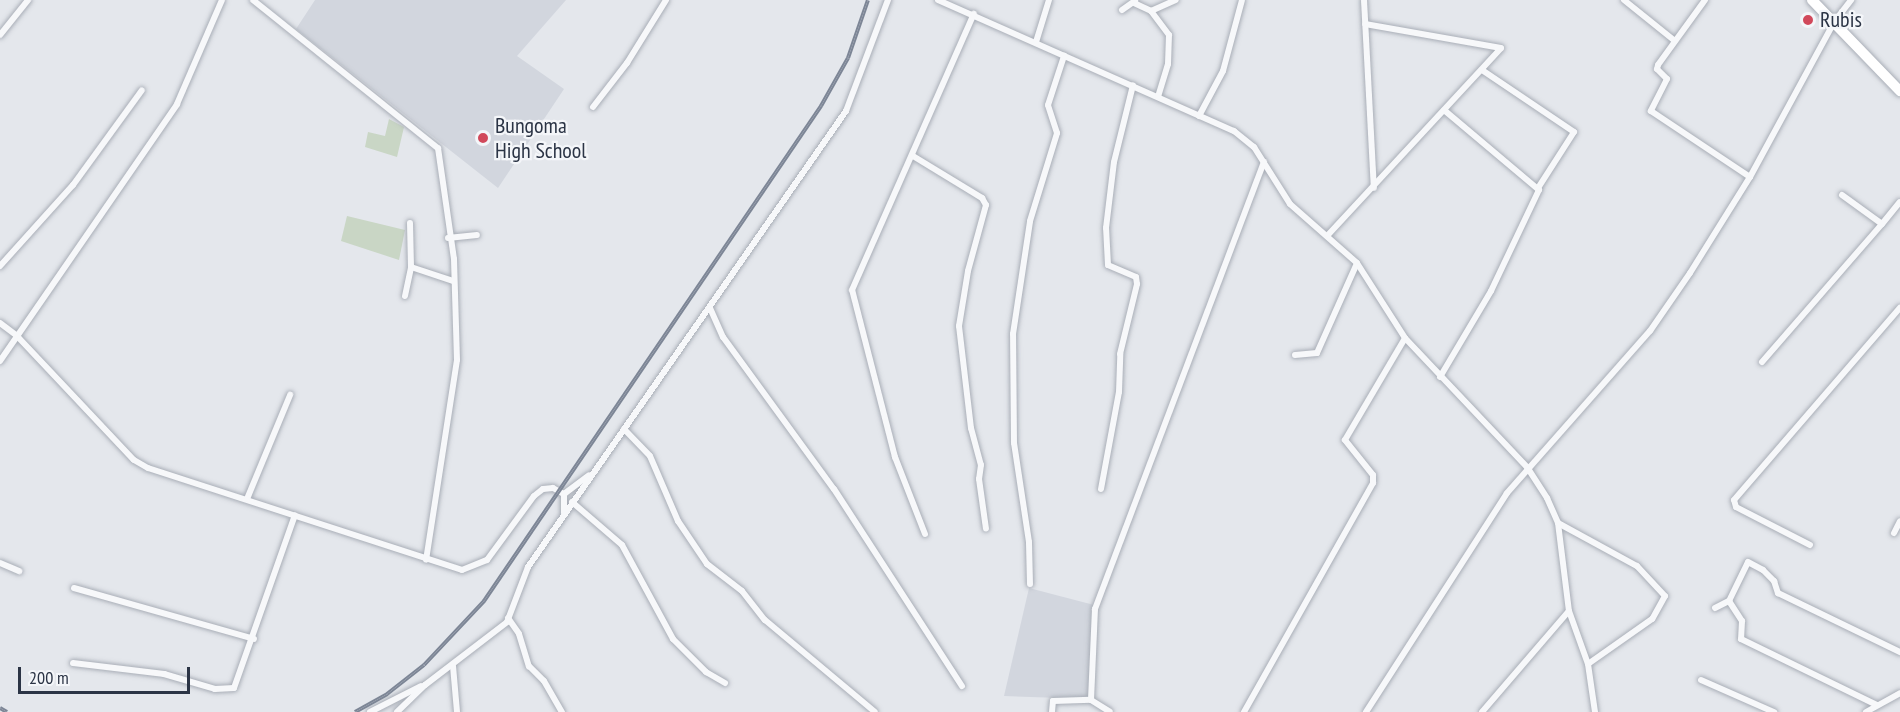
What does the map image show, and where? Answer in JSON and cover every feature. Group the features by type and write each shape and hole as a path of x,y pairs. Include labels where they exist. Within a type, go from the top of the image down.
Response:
{"main road":[{"path":"1812,0 1900,92"}],"street":[{"path":"0,35 28,0"},
{"path":"0,362 177,104 222,0"},
{"path":"253,0 438,148 448,238 454,259 456,382 426,560"},
{"path":"593,106 627,63 666,0"},
{"path":"370,712 425,685 453,666 508,618 528,567 564,513 846,111 888,0"},
{"path":"938,0 1234,131 1254,147 1298,213 1357,263 1405,338 1527,467 1558,523 1569,611 1588,664 1594,712"},
{"path":"1036,42 1049,0"},
{"path":"1151,11 1176,0"},
{"path":"1199,116 1223,71 1242,0"},
{"path":"1364,0 1374,188"},
{"path":"1705,0 1657,67 1667,79 1651,111 1750,177"},
{"path":"1366,712 1527,467 1650,331 1750,177 1834,22 1851,0"},
{"path":"1122,10 1135,1 1151,11 1169,35 1168,64 1158,97"},
{"path":"1629,1 1675,41"},
{"path":"925,534 895,457 852,290 974,14"},
{"path":"1327,236 1374,188 1482,70 1500,47 1365,24"},
{"path":"1030,584 1029,542 1014,443 1013,334 1030,221 1056,134 1048,105 1064,56"},
{"path":"1440,377 1491,291 1538,188 1574,132 1482,70"},
{"path":"1101,489 1119,392 1120,354 1137,284 1136,277 1108,266 1106,237 1114,162 1133,85"},
{"path":"0,266 73,185 142,90"},
{"path":"1444,110 1538,188"},
{"path":"913,156 985,201 959,326 971,428 981,465 979,479 986,529"},
{"path":"1091,700 1095,609 1264,162"},
{"path":"1842,195 1882,224"},
{"path":"1762,362 1900,202"},
{"path":"405,296 411,267 410,223"},
{"path":"448,238 477,235"},
{"path":"1295,355 1317,352 1357,263"},
{"path":"411,267 453,281"},
{"path":"710,308 723,337 834,489 962,686"},
{"path":"1810,545 1736,507 1734,500 1900,308"},
{"path":"0,323 17,336 134,460 426,560 462,570 481,563 503,543 534,496 548,487 564,494"},
{"path":"1244,712 1373,483 1373,475 1345,440 1405,338"},
{"path":"247,499 290,395"},
{"path":"624,429 650,456 678,521 707,564 742,591 765,620 875,712"},
{"path":"564,494 592,474"},
{"path":"564,494 564,513"},
{"path":"572,502 622,545 673,639 706,672 725,682"},
{"path":"73,663 164,674 194,685 228,690 237,686 294,515"},
{"path":"1894,533 1900,520"},
{"path":"1558,523 1637,566 1665,596 1652,619 1588,664"},
{"path":"1715,608 1729,601 1748,562 1768,576 1778,593 1900,652"},
{"path":"0,563 19,571"},
{"path":"74,588 254,639"},
{"path":"1729,601 1742,621 1741,639 1877,705"},
{"path":"1482,712 1569,611"},
{"path":"508,618 519,634 529,666 544,681 562,712"},
{"path":"453,666 457,712"},
{"path":"1701,680 1774,712"},
{"path":"397,712 425,685"},
{"path":"1869,711 1900,693"},
{"path":"1052,712 1053,701 1091,700 1110,712"}],"shaded area":[{"name":"Bungoma High School","path":"315,0 566,0 517,56 564,89 498,188 296,29"},
{"path":"1029,588 1094,605 1089,699 1004,696"}],"green space":[{"path":"389,119 404,127 397,157 365,147 368,132 385,136"},
{"path":"347,216 405,230 399,260 341,241"}],"railway":[{"path":"355,712 387,694 424,665 484,601 821,106 848,58 868,0"},
{"path":"0,708 7,712"}],"place":[{"name":"Rubis","path":"1808,20"},
{"name":"Bungoma High School","path":"483,138"}]}
